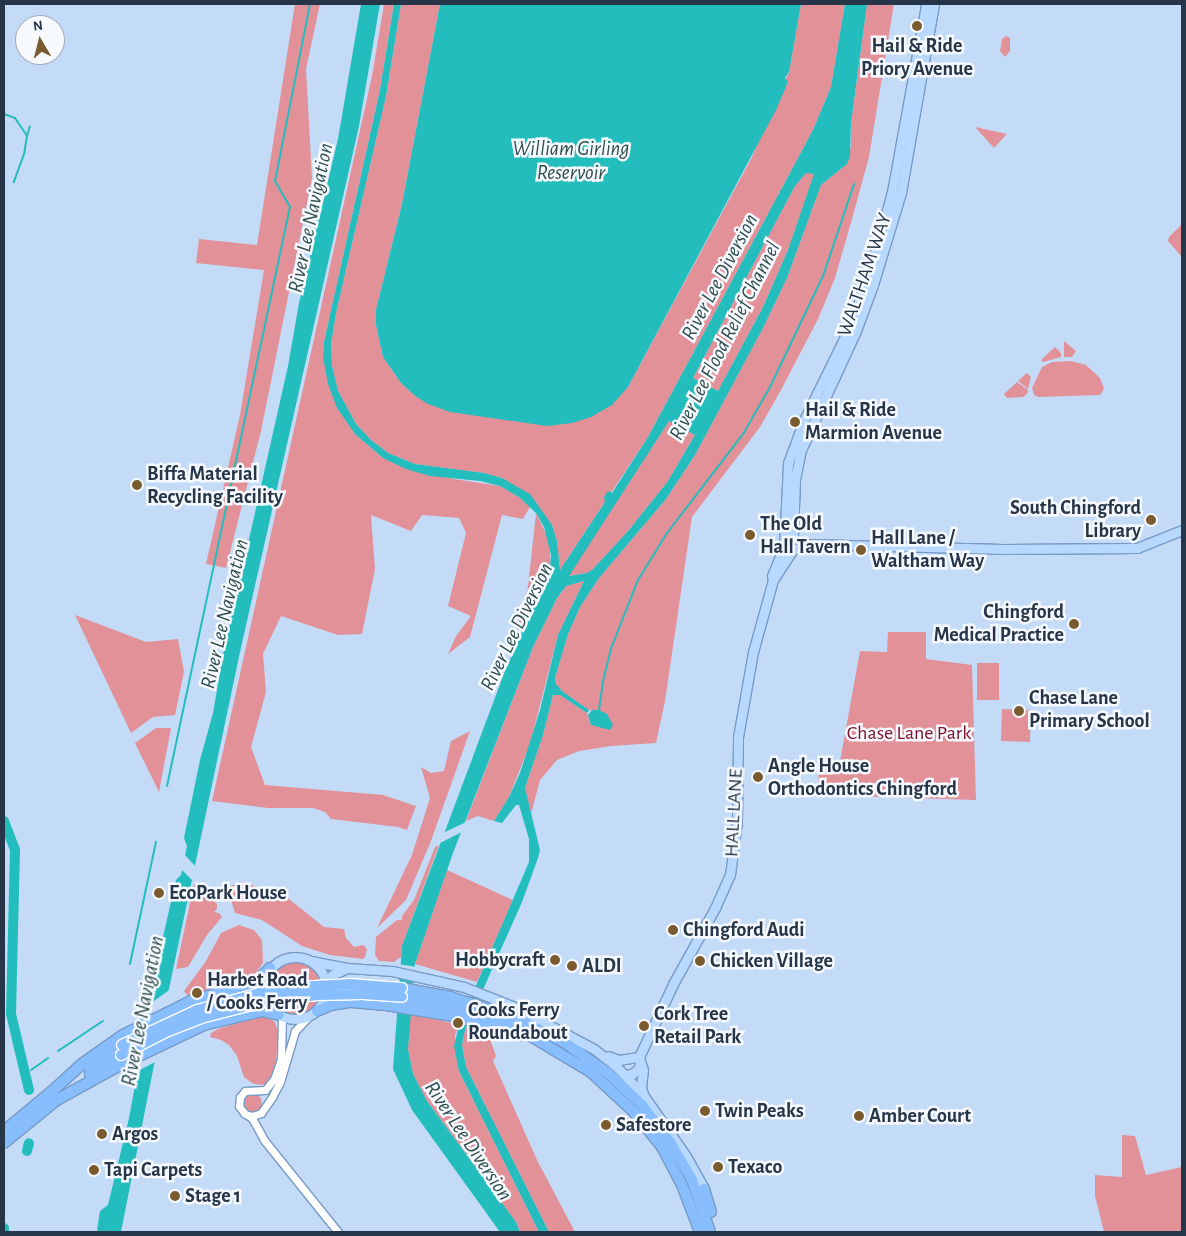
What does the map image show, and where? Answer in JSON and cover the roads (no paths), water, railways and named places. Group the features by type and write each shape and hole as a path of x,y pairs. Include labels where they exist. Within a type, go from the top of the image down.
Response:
{"highway":[{"path":"4,1131 122,1050 173,1010 191,1001 256,982 270,968"},
{"path":"4,1143 51,1098 82,1063 122,1050 205,1017 268,1001 318,995 363,994 417,999 514,1021 543,1030 582,1053 621,1084 642,1105 681,1160 697,1193 710,1232"},
{"path":"313,1013 337,1004 372,1003 514,1021 590,1072 637,1115 672,1166 688,1198 700,1232"},
{"path":"122,1050 168,1041 204,1026 250,1013 262,1011 280,1016"},
{"path":"704,1189 716,1232"}],"main road":[{"name":"WALTHAM WAY","path":"789,540 795,480 804,441 820,396 849,338 880,250 892,192 904,158 929,7"},
{"path":"811,544 794,550 786,550 789,540 811,544 1003,549 1131,548 1144,546 1182,530"},
{"name":"HALL LANE","path":"773,580 772,576 776,562 789,540"},
{"name":"HALL LANE","path":"624,1077 632,1074 639,1068 640,1059 673,984 716,908 730,875 737,822 738,737 753,652 773,580 794,550"},
{"path":"348,968 332,975 326,988 324,999 313,1013 300,1019 280,1016 269,1006 265,998 264,982 270,968 283,959 293,957 348,968 392,971 464,987 514,1021 570,1035 594,1049 619,1060 640,1059 644,1096"},
{"path":"311,961 322,972 326,988"},
{"path":"570,1035 624,1077 649,1105 686,1156 704,1189"},
{"path":"594,1049 644,1096 649,1105"}],"street":[{"path":"258,1129 259,1116 280,1082 295,1032 313,1013"},
{"path":"280,1016 281,1059 278,1070 269,1086 261,1091 246,1091 240,1097 241,1110 252,1118 271,1150 338,1232"},
{"path":"258,1090 264,1097 262,1111"},
{"path":"248,1115 252,1116 262,1111"}],"water":[{"path":"361,4 380,4 359,126 240,652 170,984 121,1232 99,1232 97,1230 100,1211 108,1205 129,1118 160,950 176,880 181,875 187,846 184,838 200,760 213,713 223,655 288,366 299,303 338,139"},
{"path":"394,4 401,4 386,96 336,313 331,344 332,366 338,391 356,424 371,440 388,453 415,464 484,473 502,478 530,494 552,525 557,541 560,570 605,502 604,497 608,491 612,493 648,437 813,130 831,87 845,4 867,4 851,123 850,156 847,164 821,185 787,278 763,328 695,455 666,499 599,578 580,607 568,634 555,678 556,684 563,692 589,710 587,713 560,695 553,695 543,735 525,788 540,850 522,902 465,1030 462,1045 466,1067 549,1232 539,1232 459,1071 454,1046 459,1025 529,862 529,839 519,805 516,805 502,823 494,821 509,797 520,773 540,710 558,635 584,581 566,586 557,598 533,647 453,853 415,964 408,1049 413,1074 427,1101 516,1222 520,1232 500,1232 412,1110 393,1069 402,946 505,671 528,618 549,579 551,555 544,527 536,513 519,497 500,486 480,481 430,476 406,469 383,458 355,434 337,408 328,384 323,357 324,342 380,90","holes":["806,173 814,174 788,250 763,307 718,391 693,378 795,186","669,421 695,435 668,481 629,530 593,569 587,573 569,576"]},
{"name":"William Girling Reservoir","path":"440,4 801,4 789,72 785,78 788,82 776,110 628,387 612,405 591,417 572,423 547,426 450,412 428,404 414,395 401,383 383,357 376,325 376,310 402,204"},
{"path":"592,710 599,710 607,714 613,725 610,730 591,725 588,715"}],"waterway":[{"name":"River Lee Navigation","path":"167,786 290,207 275,181 310,4"},
{"path":"4,114 15,118 27,136 24,154 14,182"},
{"path":"27,136 30,126"},
{"path":"599,710 603,681 612,646 638,580 667,533 743,434 770,387 823,276 854,184"},
{"path":"4,821 15,850 11,1014 29,1090"},
{"name":"River Lee Navigation","path":"130,964 156,842"},
{"path":"58,1051 103,1021"},
{"path":"31,1070 48,1058"},
{"path":"27,1151 29,1143"}],"place":[{"name":"Hail & Ride Priory Avenue","path":"917,26"},
{"name":"Hail & Ride Marmion Avenue","path":"795,422"},
{"name":"Biffa Material Recycling Facility","path":"137,485"},
{"name":"South Chingford Library","path":"1151,520"},
{"name":"The Old Hall Tavern","path":"750,535"},
{"name":"Hall Lane / Waltham Way","path":"861,550"},
{"name":"Chingford Medical Practice","path":"1074,624"},
{"name":"Chase Lane Primary School","path":"1019,711"},
{"name":"Angle House Orthodontics Chingford","path":"758,777"},
{"name":"EcoPark House","path":"159,893"},
{"name":"Chingford Audi","path":"673,930"},
{"name":"Hobbycraft","path":"555,960"},
{"name":"Chicken Village","path":"700,961"},
{"name":"ALDI","path":"572,966"},
{"name":"Harbet Road / Cooks Ferry","path":"197,993"},
{"name":"Cooks Ferry Roundabout","path":"458,1023"},
{"name":"Cork Tree Retail Park","path":"644,1026"},
{"name":"Twin Peaks","path":"705,1111"},
{"name":"Amber Court","path":"859,1116"},
{"name":"Safestore","path":"606,1125"},
{"name":"Argos","path":"102,1134"},
{"name":"Texaco","path":"718,1167"},
{"name":"Tapi Carpets","path":"94,1170"},
{"name":"Stage 1","path":"175,1196"}],"water label":[{"name":"River Lee Diversion","path":"720,277"},
{"name":"River Lee Flood Relief Channel","path":"725,341"},
{"name":"River Lee Diversion","path":"517,627"},
{"name":"River Lee Diversion","path":"468,1141"}],"park label":[{"name":"Chase Lane Park","path":"909,733"}]}
